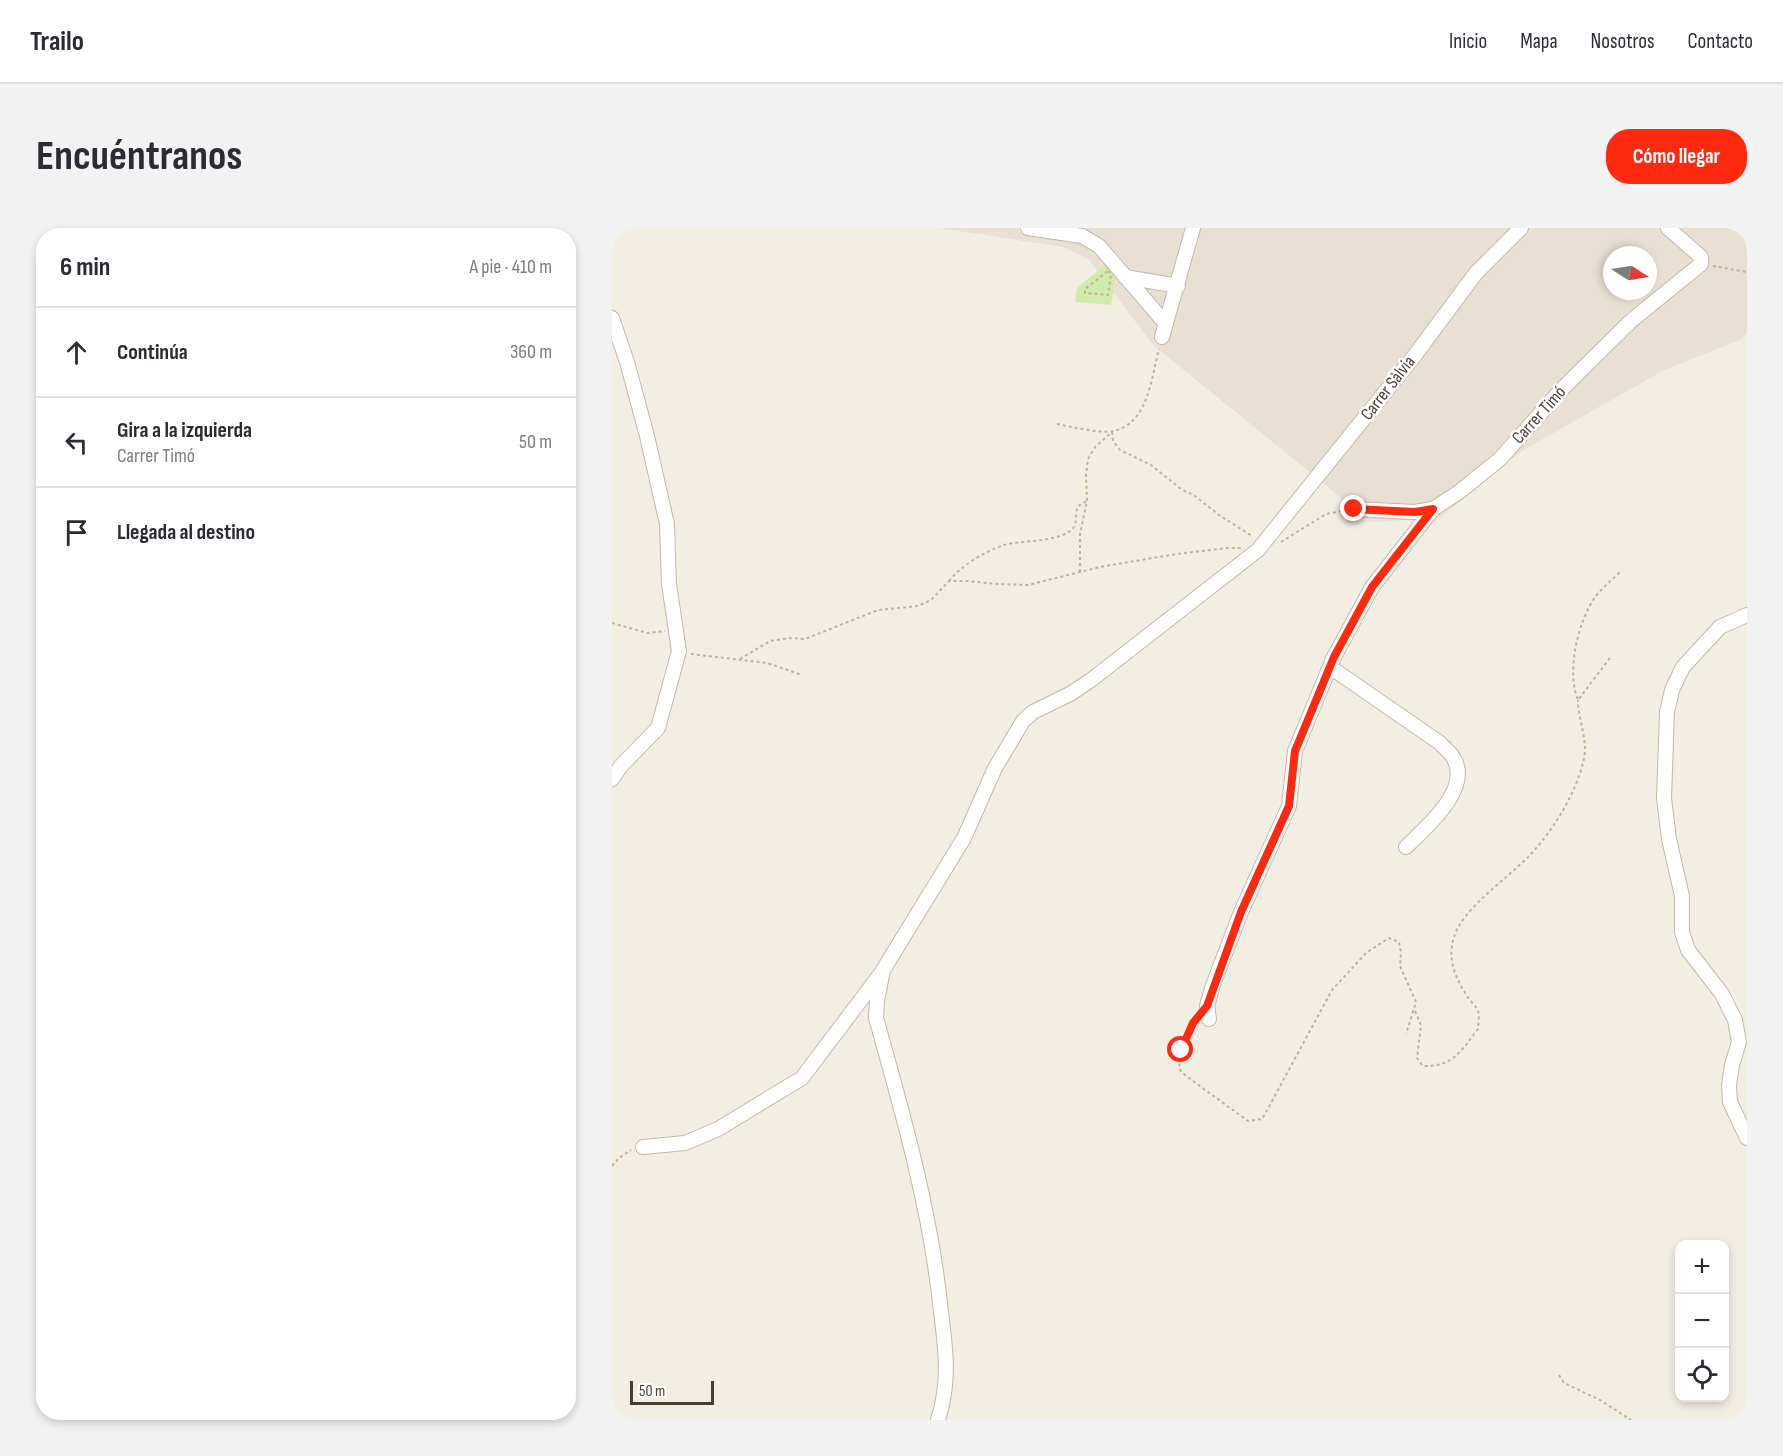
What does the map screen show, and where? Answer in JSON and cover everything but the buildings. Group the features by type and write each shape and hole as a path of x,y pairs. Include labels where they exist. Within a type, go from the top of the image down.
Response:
{"street":[{"path":"1164,331 1171,285 1193,228"},
{"name":"Carrer Sàlvia","path":"643,1147 685,1143 718,1130 802,1078 883,970 964,838 995,768 1023,722 1033,712 1070,694 1091,680 1259,548 1415,355 1476,273 1521,228"},
{"path":"1668,228 1701,257 1701,264"},
{"path":"1037,229 1065,231 1082,236 1099,246 1151,308 1164,331"},
{"name":"Carrer Timó","path":"1354,509 1415,512 1433,509 1459,492 1500,459 1562,389 1632,320 1701,264"},
{"path":"1125,277 1171,285"},
{"path":"1151,308 1154,294 1171,285"},
{"path":"612,318 627,362 647,436 667,524 669,584 679,651 658,728 621,766 612,780"},
{"path":"1208,1012 1241,912 1289,806 1295,751 1330,668 1372,587 1433,509"},
{"path":"1747,615 1720,627 1683,667 1672,690 1667,712 1664,798 1669,839 1682,896 1682,932 1688,950 1722,994 1736,1020 1739,1042 1732,1065 1729,1085 1730,1102 1747,1138"},
{"path":"1330,668 1440,743 1454,758 1457,774 1455,788 1447,805 1406,847"},
{"path":"883,970 876,1018 923,1197 938,1282 947,1378 939,1420"}],"path":[{"path":"1701,264 1747,272"},
{"path":"1108,271 1111,274 1108,296 1085,293 1085,289 1108,271"},
{"path":"1080,572 1080,534 1087,501 1086,475 1089,459 1095,447 1112,432 1137,416 1144,405 1164,331"},
{"path":"1058,424 1112,432"},
{"path":"1112,432 1113,441 1120,450 1151,465 1181,489 1250,534 1259,548"},
{"path":"740,659 770,641 789,638 805,639 878,610 918,606 930,600 960,569 1005,544 1056,537 1070,530 1075,526 1078,506 1087,501"},
{"path":"949,582 1028,585 1080,572 1197,551 1272,547 1326,514 1354,509"},
{"path":"1415,1011 1421,1025 1418,1058 1423,1066 1448,1063 1478,1029 1479,1011 1453,973 1451,956 1454,935 1463,920 1529,857 1568,800 1584,757 1585,742 1578,712 1578,700 1574,692 1573,675 1581,625 1596,596 1620,572"},
{"path":"612,623 647,633 675,629"},
{"path":"679,651 697,656 767,663 802,675"},
{"path":"1578,700 1610,658"},
{"path":"1208,1012 1193,1023 1181,1050 1179,1069 1185,1076 1248,1121 1262,1119 1332,990 1366,953 1389,938 1399,942 1400,966 1416,1002 1406,1034"},
{"path":"612,1166 619,1158 633,1149 643,1147"},
{"path":"1559,1375 1564,1383 1600,1400 1631,1420"}],"shaded area":[{"path":"939,228 1747,228 1747,332 1742,339 1664,370 1522,451 1440,518 1371,522 1153,345 1089,260 1063,247"}],"green space":[{"path":"1105,265 1116,276 1111,305 1075,302 1077,288"}],"route":[{"path":"1181,1050 1193,1023 1207,1006 1241,912 1289,806 1295,751 1334,657 1372,587 1433,509 1415,512 1354,509"}]}
